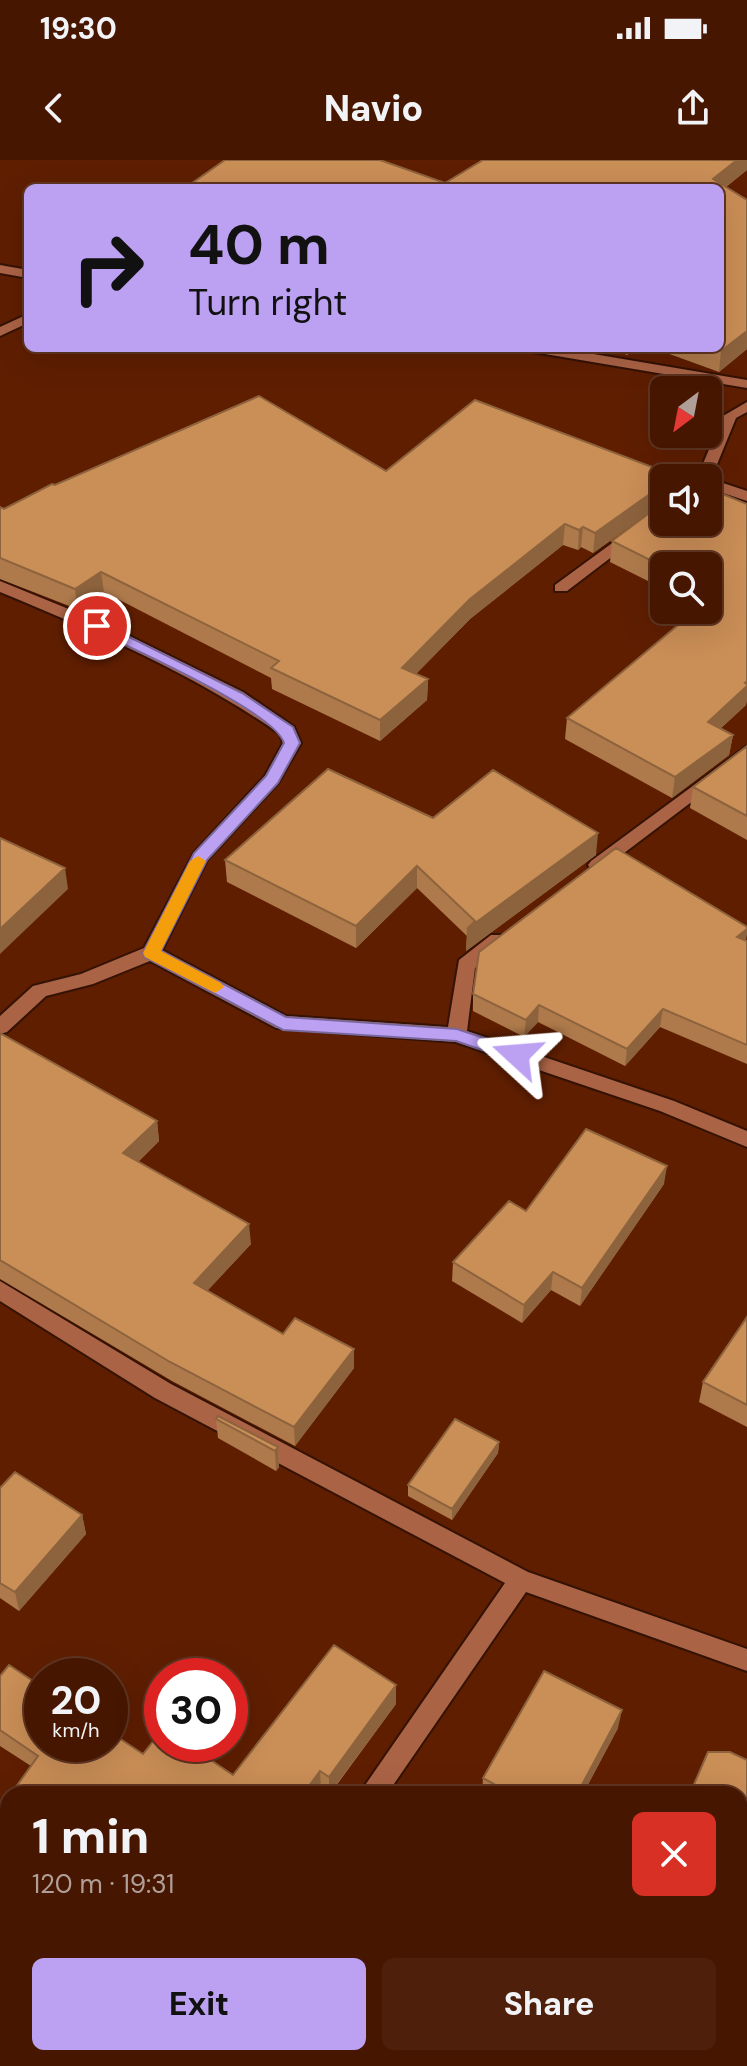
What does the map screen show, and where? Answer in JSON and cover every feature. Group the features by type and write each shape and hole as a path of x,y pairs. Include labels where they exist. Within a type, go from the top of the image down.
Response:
{"street":[{"path":"0,269 24,273"},
{"path":"0,332 24,320"},
{"path":"557,352 747,384"},
{"path":"710,464 730,416 747,406"},
{"path":"722,488 747,496"},
{"path":"561,588 650,521"},
{"path":"0,586 97,626 237,696 288,731 292,743 272,779 200,857 151,953 86,979 40,991 0,1027"},
{"path":"588,872 747,752"},
{"path":"457,1035 466,965 515,928"},
{"path":"151,953 283,1023 457,1035 667,1106 747,1139"},
{"path":"0,1290 163,1391 521,1580 747,1660"},
{"path":"378,1786 521,1580"}],"building":[{"path":"225,160 380,160 445,183 483,160 737,160 713,179 721,184 191,184"},
{"path":"724,186 747,200 747,331 724,349"},
{"path":"259,396 386,471 475,400 650,466 650,494 595,533 565,524 470,599 402,668 428,679 380,720 271,668 279,661 101,572 75,589 0,558 0,507 4,509"},
{"path":"722,494 747,504 747,686 708,722 733,735 675,777 567,718 679,624 722,624 722,552 650,552 650,560 612,541 650,512 650,536 722,536"},
{"path":"747,746 747,816 693,787"},
{"path":"328,769 433,818 493,770 598,833 467,929 475,921 417,866 356,926 225,860"},
{"path":"0,838 65,868 0,929"},
{"path":"616,848 747,927 737,937 747,941 747,1045 663,1009 627,1049 539,1005 526,1020 473,994 479,952"},
{"path":"0,1033 157,1121 123,1153 249,1224 194,1283 283,1334 295,1318 354,1349 294,1427 170,1362 0,1260"},
{"path":"586,1129 667,1166 582,1288 553,1272 524,1305 453,1262 509,1201 526,1211"},
{"path":"747,1317 747,1405 703,1382"},
{"path":"218,1416 278,1447 275,1451 216,1419"},
{"path":"455,1419 499,1442 452,1509 408,1485"},
{"path":"15,1472 82,1515 15,1592 0,1583 0,1488"},
{"path":"334,1645 396,1685 329,1777 320,1771 309,1786 17,1786 34,1762 128,1762 128,1744 144,1753 144,1762 214,1762 233,1775 243,1762 248,1762 248,1756"},
{"path":"9,1665 24,1675 24,1746 0,1730 0,1676"},
{"path":"544,1671 622,1710 581,1786 498,1786 483,1778"},
{"path":"708,1752 730,1752 747,1760 747,1786 693,1786"}],"slow traffic":[{"path":"198,861 151,953 215,987"}],"route":[{"path":"97,626 237,696 288,731 292,743 272,779 200,857 151,953 283,1023 457,1035 517,1055"}]}
